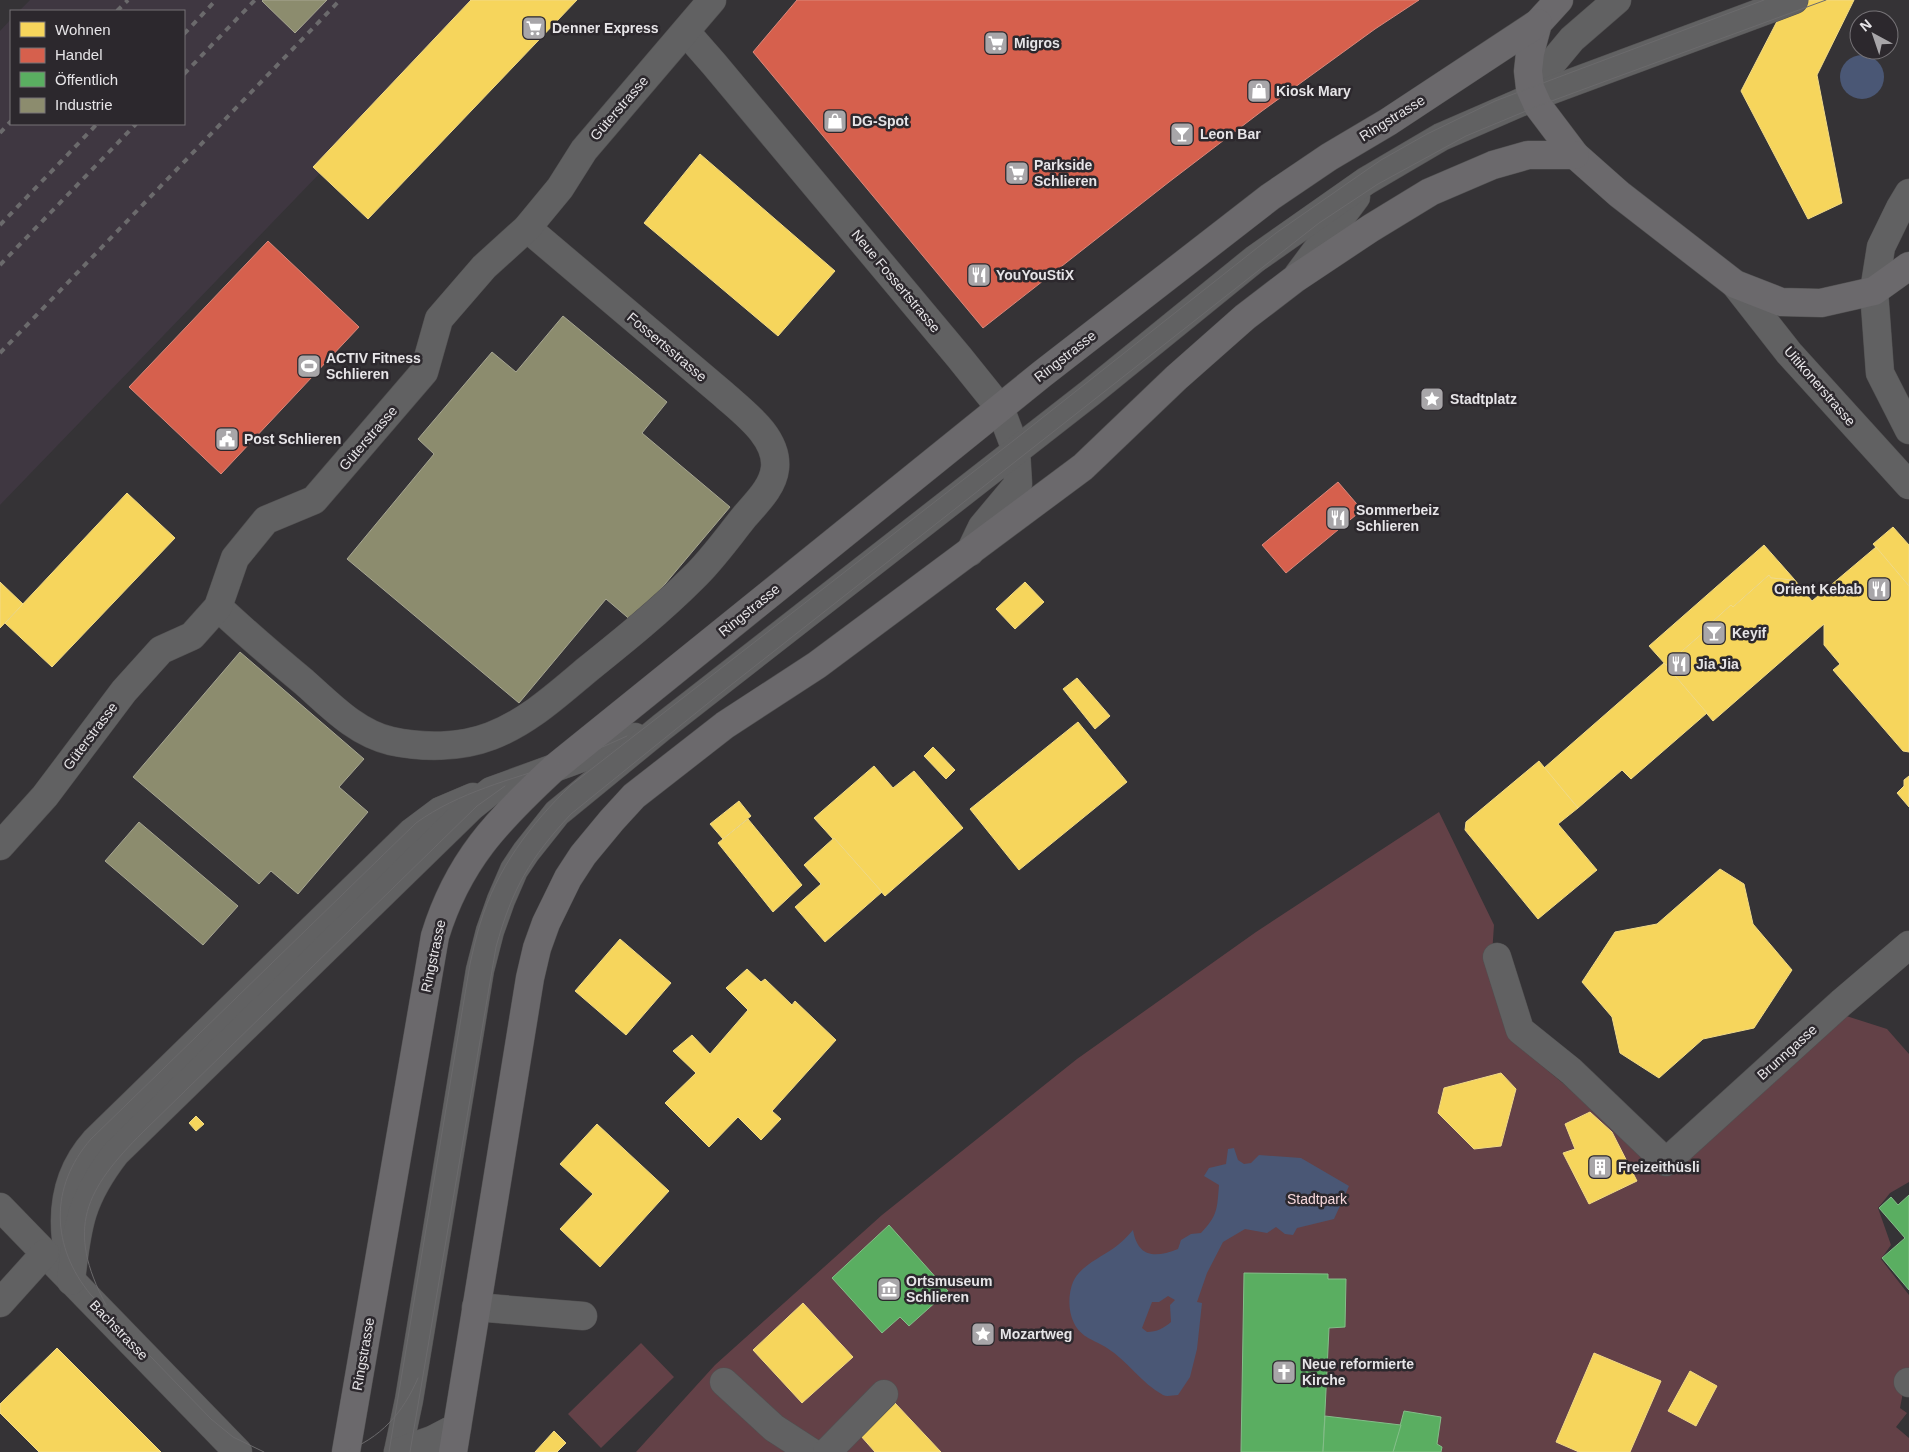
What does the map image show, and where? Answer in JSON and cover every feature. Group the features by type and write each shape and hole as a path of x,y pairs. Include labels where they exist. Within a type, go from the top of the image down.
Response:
{"main road":[{"name":"Ringstrasse","path":"1550,7 1530,53 1528,71 1533,97 1575,155 1619,194 1735,284 1780,302 1821,303 1874,291"},
{"name":"Ringstrasse","path":"346,1452 429,961 439,921 454,887 466,864 503,816 553,768 1000,408 1270,197 1329,157 1388,122 1550,7"},
{"path":"455,1439 536,954 556,899 583,854 612,820 642,790 725,725 818,665 1083,467 1245,316 1296,278 1371,228 1430,192 1492,165 1528,155 1575,155"},
{"path":"1874,291 1909,266"}],"street":[{"name":"Güterstrasse","path":"0,846 44,796 124,691 161,650 192,636 218,607 235,558 266,520 314,500 424,372 439,319 484,267 527,228 560,188 584,150 712,0"},
{"path":"1533,97 1546,69 1572,39 1617,0"},
{"path":"398,1452 480,970 500,900 514,870 557,813 662,727 1016,450 1255,259 1366,182 1440,138 1533,97 1794,0"},
{"name":"Neue Fossertstrasse","path":"686,32 872,252 1000,408 1016,450 1018,484 982,527 970,552"},
{"path":"1296,278 1366,182"},
{"path":"1909,193 1882,247 1874,291 1880,373 1909,430"},
{"name":"Fossertsstrasse","path":"218,607 340,713 369,734 390,741 414,745 466,744 491,736 533,714 637,629 694,577 770,485 775,469 774,454 767,437 749,418 527,228"},
{"name":"Uitikonerstrasse","path":"1735,284 1789,353 1909,485"},
{"path":"71,1280 76,1236 84,1209 97,1178 116,1153 471,807 491,791 662,727"},
{"name":"Brunngasse","path":"1497,957 1520,1030 1571,1071 1666,1162 1841,1002 1909,945"},
{"name":"Bachstrasse","path":"0,1207 238,1452"},
{"path":"0,1303 45,1253"},
{"path":"476,1307 583,1316"},
{"path":"724,1382 774,1428 811,1452"},
{"path":"827,1452 884,1394"},
{"path":"398,1452 432,1440 455,1439"}],"shaded area":[{"path":"30,0 487,0 0,505 0,31 10,20 10,125 185,125 185,10 20,10"}],"green space":[{"name":"Stadtpark","path":"1439,812 1494,925 1491,969 1517,1045 1667,1170 1837,1013 1887,1029 1909,1054 1909,1182 1890,1193 1878,1208 1891,1245 1881,1259 1909,1295 1909,1369 1900,1408 1907,1413 1896,1427 1909,1438 1909,1452 636,1452 715,1365 882,1215 1077,1059 1256,932"},
{"path":"641,1343 674,1377 601,1448 568,1414"}],"water":[{"path":"1849,60 1875,60 1880,65 1884,77 1880,89 1874,95 1862,99 1850,95 1844,89 1840,77 1844,65"},
{"path":"1234,1148 1238,1160 1244,1164 1251,1163 1259,1155 1301,1158 1349,1186 1334,1219 1297,1228 1293,1235 1285,1234 1276,1227 1267,1233 1245,1229 1223,1242 1207,1273 1197,1302 1202,1303 1197,1349 1190,1377 1178,1395 1165,1396 1148,1384 1115,1353 1080,1332 1072,1319 1070,1308 1071,1287 1080,1271 1117,1246 1133,1230 1135,1239 1143,1251 1155,1254 1178,1249 1181,1240 1191,1234 1201,1233 1211,1221 1216,1211 1219,1185 1204,1176 1209,1168 1226,1164 1228,1149","holes":["1168,1296 1175,1300 1170,1305 1171,1322 1163,1328 1154,1331 1147,1332 1142,1328 1152,1302 1159,1302"]}],"building: Wohnen":[{"path":"471,0 577,0 368,219 313,167"},
{"path":"1788,0 1854,0 1817,75 1842,203 1808,219 1741,91"},
{"path":"700,154 835,271 778,336 644,223"},
{"path":"127,493 175,538 52,667 5,623"},
{"path":"1893,527 1909,545 1909,586 1873,544"},
{"path":"1764,545 1794,579 1771,578 1769,575 1733,607 1731,605 1711,623 1712,625 1666,665 1649,646"},
{"path":"1876,547 1909,586 1909,752 1903,751 1833,670 1840,664 1824,645 1824,624 1713,721 1666,665 1712,625 1711,623 1731,605 1733,607 1769,575 1771,578 1794,579 1812,601"},
{"path":"0,582 23,604 0,628"},
{"path":"1025,582 1044,602 1015,629 996,609"},
{"path":"1664,663 1707,713 1631,779 1622,770 1578,808 1544,768"},
{"path":"1077,678 1110,716 1095,729 1063,689"},
{"path":"1078,722 1127,782 1019,870 970,809"},
{"path":"933,747 955,770 946,779 924,756"},
{"path":"1539,761 1578,808 1558,824 1597,870 1538,919 1465,830 1466,822"},
{"path":"874,766 893,788 914,771 963,828 885,896 814,818"},
{"path":"1909,776 1909,807 1897,793 1904,786 1904,780"},
{"path":"739,801 751,816 723,839 710,824"},
{"path":"748,819 802,885 773,912 718,843"},
{"path":"834,838 882,892 825,942 795,907 821,884 804,865"},
{"path":"1720,869 1744,884 1753,924 1792,970 1754,1028 1703,1039 1659,1078 1620,1053 1612,1017 1582,982 1615,932 1657,924"},
{"path":"620,939 671,983 626,1035 575,991"},
{"path":"747,969 761,982 765,979 792,1005 795,1001 836,1040 772,1111 781,1119 761,1140 738,1117 709,1147 665,1103 696,1073 673,1051 692,1035 710,1054 748,1010 726,988"},
{"path":"1501,1073 1516,1089 1501,1146 1474,1149 1438,1113 1444,1088"},
{"name":"Freizeithüsli","path":"1590,1112 1612,1132 1637,1181 1589,1204 1563,1153 1575,1149 1565,1124"},
{"path":"196,1116 204,1124 196,1131 189,1123"},
{"path":"597,1124 669,1191 600,1267 560,1229 593,1194 560,1164"},
{"path":"803,1303 853,1357 802,1403 753,1350"},
{"path":"57,1348 161,1452 39,1452 0,1413 0,1404"},
{"path":"1594,1353 1661,1381 1630,1452 1579,1452 1556,1442"},
{"path":"1690,1371 1717,1386 1696,1426 1668,1411"},
{"path":"895,1403 941,1452 875,1452 860,1435"},
{"path":"554,1431 566,1443 557,1452 535,1452"}],"building: Handel":[{"name":"Parkside Schlieren","path":"797,0 1419,0 1375,29 1262,111 983,328 753,52"},
{"path":"268,241 359,327 221,474 129,387"},
{"path":"1338,482 1362,510 1286,573 1262,545"}],"building: Öffentlich":[{"path":"1909,1195 1909,1290 1882,1258 1905,1238 1879,1208 1891,1197 1898,1205"},
{"path":"889,1225 948,1291 909,1326 900,1317 882,1333 832,1278"},
{"name":"Neue reformierte Kirche","path":"1244,1273 1328,1274 1328,1279 1346,1279 1345,1327 1329,1328 1323,1452 1241,1452"},
{"path":"1404,1411 1441,1417 1437,1444 1442,1447 1441,1452 1393,1452"},
{"path":"1325,1416 1401,1425 1393,1452 1323,1452"}],"building: Industrie":[{"path":"263,0 327,0 295,33"},
{"path":"563,316 667,402 642,433 730,507 633,622 606,599 519,703 347,559 434,454 418,439 492,352 516,372"},
{"path":"240,652 364,759 339,787 368,812 298,894 271,871 259,884 133,777"},
{"path":"139,822 238,906 203,945 105,861"}],"tram line":[{"path":"389,1452 470,964 476,939 487,904 505,866 516,848 556,800 571,785 1013,441 1276,233 1381,160 1427,134 1495,101 1764,0"},
{"path":"410,1452 496,947 502,926 524,875 544,845 571,814 717,696 1319,223 1378,184 1466,136 1538,106 1826,0"},
{"path":"264,1452 233,1437 211,1419 91,1295 78,1276 68,1257 62,1237 60,1217 62,1197 68,1177 77,1158 91,1139 416,823 432,812 467,795 577,757 627,736"},
{"path":"106,1305 93,1278 86,1254 84,1232 87,1211 95,1192 107,1173 143,1132 477,806 505,786"},
{"path":"344,1452 380,1432 398,1413 418,1378"}],"railway":[{"path":"118,10 128,0"},
{"path":"185,33 216,0"},
{"path":"185,73 255,0"},
{"path":"0,353 340,0"},
{"path":"0,133 10,122"},
{"path":"0,225 96,125"},
{"path":"0,265 135,125"}],"place":[{"name":"Denner Express","path":"534,28"},
{"name":"Migros","path":"996,43"},
{"name":"Kiosk Mary","path":"1259,91"},
{"name":"DG-Spot","path":"835,121"},
{"name":"Leon Bar","path":"1182,134"},
{"name":"Parkside Schlieren","path":"1017,173"},
{"name":"YouYouStiX","path":"979,275"},
{"name":"ACTIV Fitness Schlieren","path":"309,366"},
{"name":"Stadtplatz","path":"1432,399"},
{"name":"Post Schlieren","path":"227,439"},
{"name":"Sommerbeiz Schlieren","path":"1338,518"},
{"name":"Orient Kebab","path":"1879,589"},
{"name":"Keyif","path":"1714,633"},
{"name":"Jia Jia","path":"1679,664"},
{"name":"Freizeithüsli","path":"1600,1167"},
{"name":"Ortsmuseum Schlieren","path":"889,1289"},
{"name":"Mozartweg","path":"983,1334"},
{"name":"Neue reformierte Kirche","path":"1284,1372"}]}
